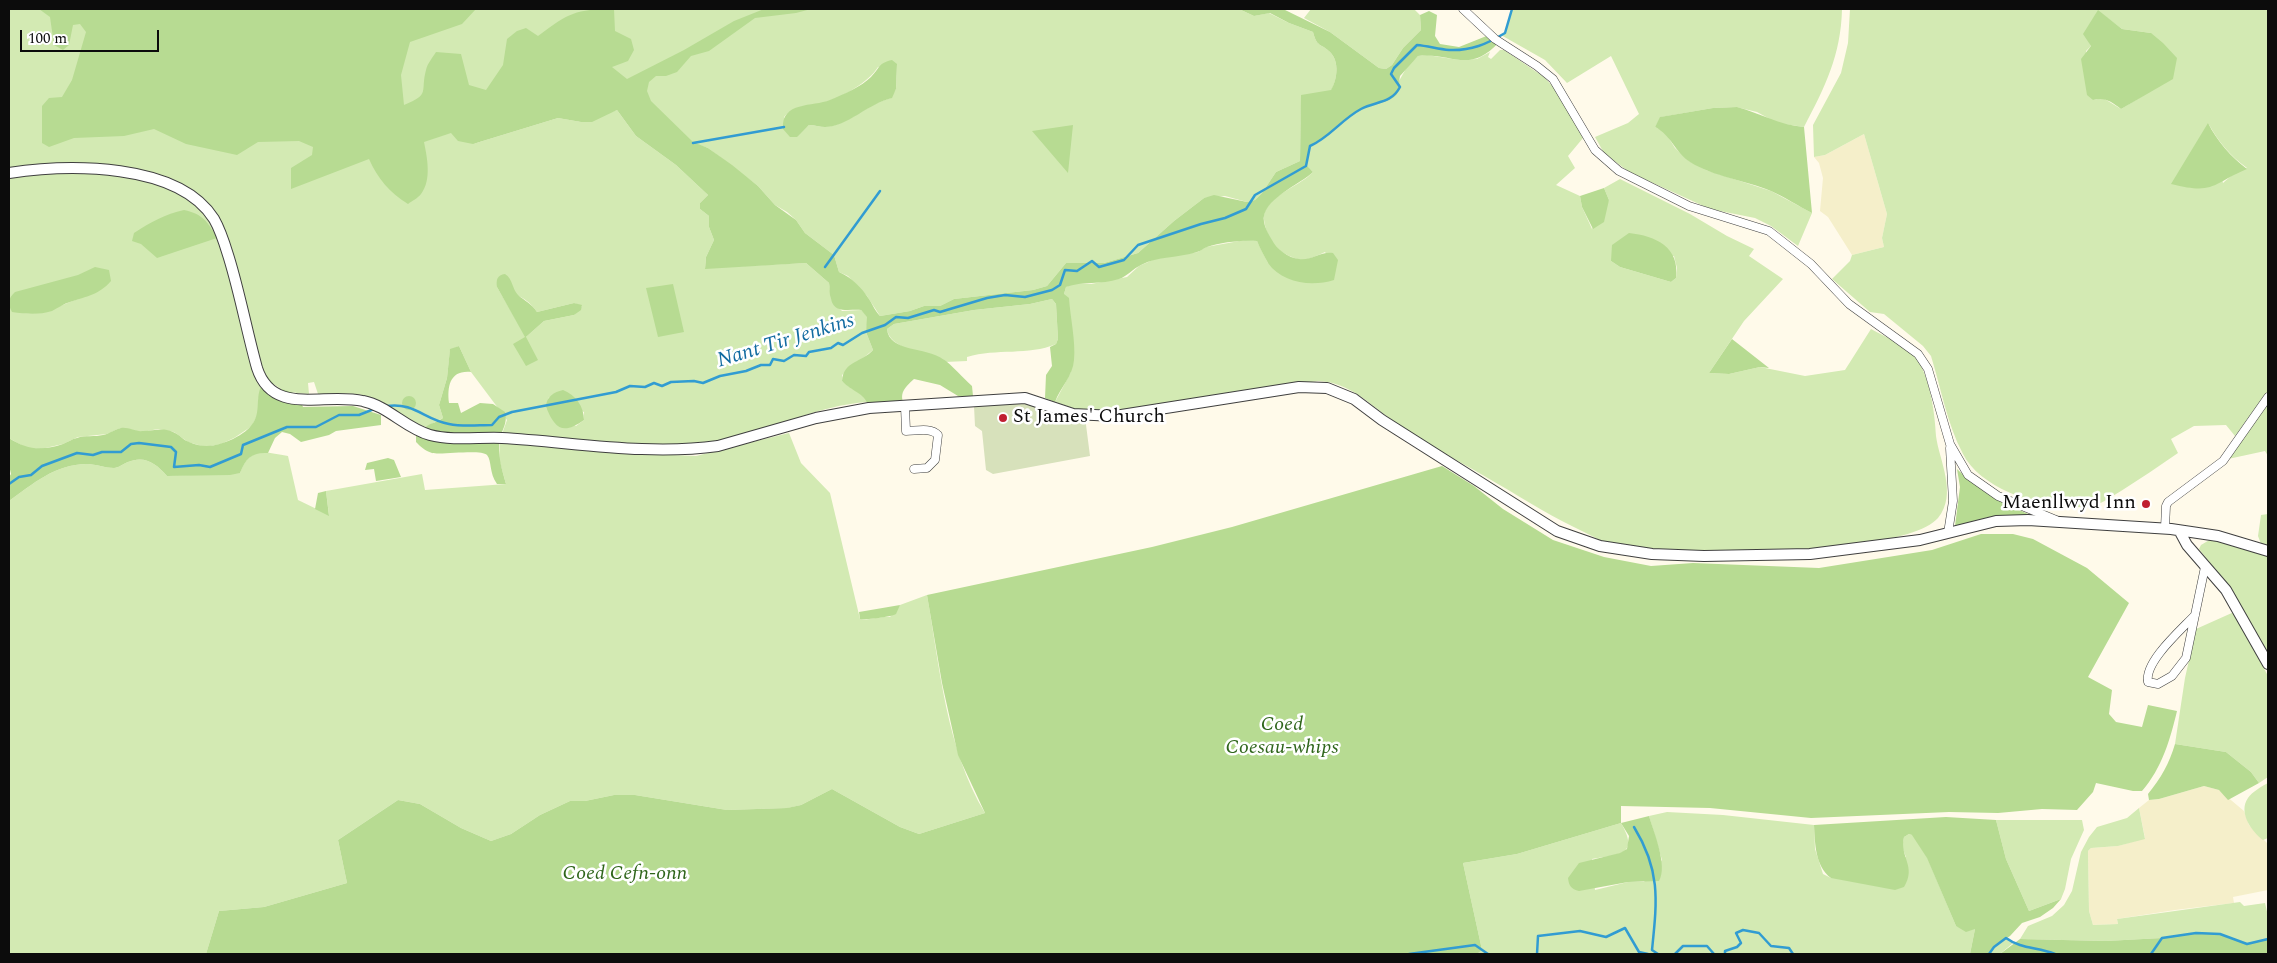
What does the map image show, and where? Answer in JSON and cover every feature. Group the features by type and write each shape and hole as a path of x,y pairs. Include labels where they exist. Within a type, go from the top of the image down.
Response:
{"street":[{"path":"1463,9 1495,39 1537,66 1553,79 1595,150 1619,171 1689,206 1769,231 1811,264 1849,304 1918,354 1928,369 1950,444 1953,501 1948,533"},
{"path":"9,172 58,168 106,169 165,183 197,199 214,220 222,236 261,380 268,389 286,399 348,399 369,402 422,432 441,437 500,438 675,450 718,446 834,414 905,406 1025,398 1073,414 1115,416 1299,387 1327,388 1354,399 1382,420 1557,531 1600,546 1652,554 1758,556 1810,554 1902,543 1996,521 2165,528 2180,532 2218,536 2268,551"},
{"path":"2165,528 2166,506 2168,502 2223,460 2268,397"},
{"path":"905,406 906,431 929,430 934,431 938,435 936,460 927,468 914,469"},
{"path":"1950,444 1968,475 1998,496 2062,523"},
{"path":"2180,532 2187,546 2226,590 2268,664"},
{"path":"2195,615 2156,658 2146,675 2148,682 2158,684 2172,676 2186,658 2195,615 2205,567"}],"shaded area":[{"path":"1864,134 1887,214 1882,238 1884,247 1852,255 1828,217 1820,211 1823,178 1819,163 1814,157 1825,155"},
{"path":"2204,786 2219,790 2244,811 2249,825 2268,844 2268,890 2233,897 2234,903 2117,919 2118,924 2093,925 2089,911 2088,851 2091,848 2118,846 2145,838 2139,808 2149,800"}],"green space":[{"path":"9,9 1239,9 1254,16 1269,13 1313,32 1318,43 1330,52 1335,61 1336,76 1331,91 1301,109 1300,161 1276,172 1255,200 1247,202 1225,196 1204,198 1174,221 1138,253 1104,263 1066,263 1047,286 1033,290 954,299 940,306 924,306 910,311 880,316 867,296 848,276 839,272 834,255 805,233 796,220 775,205 758,186 708,148 693,143 627,79 473,144 558,118 581,122 617,110 636,136 676,165 708,195 700,203 700,209 709,216 709,227 714,240 706,257 705,268 806,263 829,283 831,299 842,311 861,310 868,317 866,332 873,350 842,375 842,381 863,396 868,402 849,404 812,413 740,436 696,443 641,445 502,434 507,420 471,372 459,346 450,350 447,378 439,405 443,418 426,427 369,396 347,393 318,394 314,382 308,383 309,394 292,392 278,387 269,380 258,399 259,412 252,426 221,444 205,447 188,442 174,432 158,429 142,432 120,428 107,434 78,437 63,444 41,449 26,448 9,438","holes":["897,64 896,89 891,98 833,126 809,125 796,137 784,117 798,108 830,101 846,93 861,84 878,67","497,287 524,299 537,312 574,303 582,306 574,315 544,321 526,337","78,299 39,313 23,313","549,397 584,412 584,420 576,426 546,408"]},
{"path":"39,9 476,9 462,24 410,42 401,75 404,105 418,98 423,92 424,77 429,63 436,52 461,54 469,85 486,90 503,65 507,39 517,31 526,28 538,36 565,17 581,11 614,9 615,31 631,39 634,50 628,61 612,67 627,79 684,50 734,21 764,9 811,9 796,13 755,18 709,51 691,56 677,72 666,76 656,76 649,82 647,91 651,101 693,142 708,148 732,165 758,186 775,205 796,220 805,233 834,255 839,272 860,287 880,316 910,311 924,306 940,306 954,299 1033,290 1047,286 1066,263 1104,263 1138,253 1174,221 1204,198 1214,195 1247,202 1255,200 1276,172 1300,161 1301,95 1331,90 1335,81 1336,66 1333,56 1318,43 1313,32 1270,13 1254,16 1239,9 1283,9 1330,32 1379,68 1386,69 1392,65 1403,48 1421,30 1420,15 1429,11 1437,15 1435,36 1440,44 1459,47 1489,35 1499,42 1478,58 1469,60 1418,56 1400,76 1399,90 1394,97 1361,109 1310,146 1306,165 1313,172 1282,193 1268,207 1264,214 1264,222 1274,243 1280,250 1291,257 1303,259 1324,253 1333,253 1338,260 1334,280 1307,283 1289,279 1274,270 1268,263 1257,241 1245,241 1219,244 1190,254 1154,260 1138,267 1122,278 1112,281 1066,287 1064,294 1069,298 1074,337 1074,360 1069,377 1055,402 1045,398 1046,375 1052,366 1050,347 1056,344 1058,339 1056,304 1052,299 1030,304 974,310 894,324 887,329 889,336 894,342 943,359 972,386 973,396 958,396 940,385 914,379 902,394 905,406 869,408 862,396 842,381 846,369 873,350 866,332 867,317 861,310 843,310 835,307 830,297 829,283 806,263 705,269 706,257 714,240 709,227 709,216 700,209 700,203 708,195 676,165 636,136 617,110 592,122 558,118 473,144 458,141 451,133 424,142 428,168 427,182 421,194 408,204 395,195 385,184 376,173 369,159 291,189 291,168 312,155 313,147 299,141 258,142 237,155 186,144 154,129 124,136 74,138 49,147 42,143 42,106 49,98 62,97 72,80 86,32 80,24 73,25 69,45 63,50 54,45 50,17"},
{"path":"1311,9 1414,9 1420,15 1421,30 1403,48 1392,65 1386,69 1379,68 1330,32 1304,18"},
{"path":"1512,9 1842,9 1839,41 1835,56 1819,98 1804,127 1777,123 1757,112 1736,107 1713,108 1661,117 1655,127 1665,132 1675,148 1689,161 1706,170 1771,191 1812,213 1798,246 1771,226 1755,218 1710,209 1629,172 1604,153 1595,137 1628,123 1639,114 1611,56 1567,83 1545,60 1501,35 1505,33"},
{"path":"1850,9 2268,9 2268,391 2235,436 2226,425 2194,426 2171,439 2178,453 2101,503 2078,507 2040,503 2021,497 2002,489 1972,467 1957,442 1931,356 1923,346 1884,314 1870,312 1832,279 1850,261 1852,255 1884,247 1882,238 1887,214 1864,134 1825,155 1814,157 1813,125 1841,73 1848,43","holes":["2098,11 2122,29 2151,33 2144,95 2121,109 2103,98 2093,100 2086,51 2091,46 2088,39","2208,123 2225,148 2247,168 2232,175 2223,183"]},
{"path":"2098,10 2122,29 2151,33 2163,43 2177,58 2173,79 2121,109 2108,101 2101,99 2093,100 2087,95 2081,59 2091,46 2083,34"},
{"path":"1500,50 1504,50 1544,77 1557,91 1583,138 1568,156 1575,168 1556,185 1580,196 1582,207 1592,229 1609,200 1604,188 1620,179 1754,249 1749,256 1783,279 1744,321 1709,373 1729,374 1760,367 1805,376 1845,370 1871,329 1912,353 1921,366 1928,385 1933,406 1936,436 1946,477 1947,498 1944,509 1938,518 1916,531 1880,541 1834,547 1730,552 1641,549 1606,543 1562,521 1420,439 1350,390 1329,382 1318,381 1107,412 1085,412 1055,402 1071,372 1064,294 1066,287 1073,284 1091,284 1127,277 1139,266 1155,259 1198,252 1206,247 1245,240 1257,241 1268,263 1333,280 1335,269 1325,252 1303,260 1296,259 1280,251 1275,247 1268,234 1264,219 1265,211 1269,204 1313,172 1306,166 1310,146 1319,142 1345,118 1399,81 1408,65 1418,56 1427,55 1459,60 1477,59 1490,52 1488,57 1491,59","holes":["1674,256 1677,268 1676,278 1671,282 1620,267 1611,261"]},
{"path":"892,60 897,64 896,89 892,98 833,126 809,125 797,137 790,137 783,129 787,114 793,109 830,100 852,90 867,81 882,64"},
{"path":"1737,107 1786,124 1804,127 1812,213 1771,191 1699,167 1685,158 1665,134 1655,127 1660,117 1713,108"},
{"path":"2208,123 2225,148 2247,169 2205,188 2171,184"},
{"path":"1073,125 1068,173 1032,131"},
{"path":"1604,188 1609,200 1604,222 1593,229 1582,207 1580,196"},
{"path":"184,210 200,216 211,227 217,238 157,258 141,244 132,241 134,233 146,225 164,216"},
{"path":"1629,233 1657,240 1664,245 1674,258 1676,278 1671,282 1620,267 1611,261 1612,245"},
{"path":"95,267 109,270 111,281 97,292 47,312 32,314 12,312 9,306 9,301 15,292 78,275"},
{"path":"505,274 510,279 518,295 537,312 574,303 582,305 581,310 574,315 544,321 526,337 538,360 526,366 513,344 525,337 497,287 498,278 500,275"},
{"path":"673,284 684,332 658,337 646,288"},
{"path":"1052,299 1056,304 1058,339 1056,344 1034,350 978,354 967,357 967,361 945,362 943,359 901,346 889,336 887,329 894,324 974,310 1030,304"},
{"path":"1732,339 1769,368 1760,367 1729,374 1709,373"},
{"path":"459,346 471,372 458,374 451,380 449,403 458,403 461,413 480,403 493,404 505,412 506,419 500,439 499,451 506,484 497,484 489,458 483,453 432,453 416,442 416,434 443,418 439,405 447,378 450,349"},
{"path":"268,377 276,387 297,394 303,407 353,406 381,415 381,425 336,431 329,435 301,442 290,434 282,432 275,438 268,453 250,457 240,473 230,475 167,476 159,467 139,459 114,468 90,464 65,467 45,476 9,501 9,477 11,474 9,438 28,447 48,448 80,437 100,436 124,428 140,431 165,430 175,433 195,444 216,445 233,439 253,424 258,408 259,393"},
{"path":"563,390 572,395 578,402 583,411 584,420 577,425 565,428 556,425 546,407 547,400 551,396"},
{"path":"406,396 412,396 416,403 412,410 406,410 402,406 402,400"},
{"path":"2268,400 2268,456 2265,451 2228,459"},
{"path":"1022,402 1085,417 1090,456 993,474 986,470 982,431 975,426 974,406"},
{"path":"789,433 801,463 830,493 860,619 890,617 900,605 927,595 946,707 953,735 961,762 985,813 919,834 900,827 832,789 801,805 788,808 727,810 635,795 614,795 585,801 570,801 540,815 511,834 491,841 461,828 420,804 398,800 338,840 347,883 264,907 219,911 206,954 9,954 9,501 36,482 65,467 90,464 114,468 139,459 159,467 167,476 240,473 248,458 259,453 272,453 288,456 298,500 329,515 326,491 422,474 425,490 506,484 499,459 500,443 625,453 696,456"},
{"path":"388,458 394,460 401,477 376,481 374,469 365,470 367,463"},
{"name":"Coed Coesau-whips","path":"1442,466 1474,486 1503,509 1553,540 1604,557 1651,566 1693,563 1819,568 1932,550 1981,534 2013,534 2033,539 2087,568 2129,603 2088,677 2112,690 2109,714 2116,722 2142,727 2148,705 2177,711 2160,763 2142,791 2133,791 2096,783 2093,792 2077,810 2042,809 1998,813 1949,812 1811,818 1710,808 1621,806 1621,823 1517,854 1463,863 1482,950 1477,954 206,954 219,911 264,907 347,883 338,840 398,800 420,804 461,828 491,841 511,834 540,815 570,801 585,801 614,795 635,795 727,810 787,808 801,805 832,789 900,827 919,834 985,813 958,755 942,683 927,595 1152,547 1232,527"},
{"path":"1957,469 1975,485 1994,497 2037,518 1993,516 1955,526 1960,487"},
{"path":"326,491 329,516 315,509 318,493"},
{"path":"2268,514 2268,547 2261,544 2258,536 2261,515"},
{"path":"2211,539 2268,555 2268,654 2232,590 2199,549 2201,545"},
{"path":"900,605 896,614 860,619 859,612"},
{"path":"2234,612 2268,676 2268,777 2259,783 2251,772 2226,752 2175,744 2185,678 2196,629"},
{"path":"2175,744 2226,752 2251,772 2259,783 2228,800 2219,790 2204,786 2149,800 2148,794 2164,770"},
{"path":"2268,783 2268,838 2263,840 2250,826 2244,809 2248,798 2257,789"},
{"path":"2139,808 2145,839 2118,846 2091,848 2088,851 2089,911 2093,925 2118,924 2117,919 2240,902 2244,906 2265,903 2268,916 2268,939 2247,944 2220,934 2197,933 2162,938 2106,941 2020,939 2028,926 2052,916 2064,905 2072,891 2081,852 2097,827 2127,818"},
{"path":"1667,812 1723,815 1814,825 1815,849 1823,874 1831,878 1906,857 1902,847 1904,837 1909,834 1913,835 1927,857 1956,926 1975,929 1970,954 1477,954 1482,950 1463,863 1517,854 1621,823 1628,842 1627,848 1618,854 1592,859 1595,890 1628,882 1644,882 1662,860 1649,816"},
{"path":"1649,816 1661,858 1662,867 1659,881 1628,882 1579,891 1572,888 1568,878 1579,863 1620,853 1627,849 1629,836 1621,823"},
{"path":"1946,817 1996,820 2006,859 2029,911 2061,899 2053,908 2040,917 2022,923 2010,936 1994,947 1989,954 1970,954 1975,929 1966,932 1956,926 1927,858 1912,835 1909,834 1904,837 1903,844 1909,873 1908,880 1904,887 1895,890 1831,878 1819,861 1814,825"},
{"path":"1996,820 2082,820 2084,830 2071,859 2061,899 2029,911 2006,859"},
{"path":"2197,933 2220,934 2247,944 2268,939 2268,954 2000,954 2020,939 2106,941 2162,938"},
{"path":"2006,938 2013,943 2000,954 1989,954 1994,947"}],"waterway":[{"name":"Nant Tir Jenkins","path":"387,406 396,405 412,409 449,424 465,426 492,425 499,417 512,412 616,392 630,386 645,387 654,383 662,386 671,382 694,381 703,383 720,376 746,371 761,365 770,365 773,359 784,361 794,355 806,356 809,352 831,348 838,343 843,345 862,333 885,325 896,317 908,318 934,310 940,312 987,298 1005,295 1025,297 1052,290 1060,285 1065,270 1077,271 1092,261 1099,267 1124,260 1138,245 1225,218 1246,209 1255,195 1306,166 1310,146 1317,143 1354,113 1392,96 1400,87 1391,74 1394,68 1417,45 1445,50 1472,48 1505,33 1512,9"},
{"path":"693,143 784,127"},
{"path":"825,267 880,191"},
{"name":"Nant Tir Jenkins","path":"9,484 19,477 31,475 42,466 77,453 93,455 102,452 121,452 131,444 139,443 171,447 176,452 174,467 199,465 210,467 241,454 243,445 287,427 316,427 339,415 359,415 374,409"},
{"path":"1634,827 1643,843 1653,872 1656,901 1652,950 1658,954"},
{"path":"1537,954 1538,936 1580,931 1606,937 1625,928 1639,952 1648,954"},
{"path":"1725,954 1725,951 1737,947 1741,943 1736,933 1743,930 1759,933 1771,946 1789,948 1793,954"},
{"path":"2151,954 2162,938 2196,933 2220,934 2247,944 2268,939"},
{"path":"1989,954 1994,947 2006,938 2023,946 2055,954"},
{"path":"1409,954 1475,945 1488,954"},
{"path":"1675,954 1683,946 1707,946 1714,954"}],"place":[{"name":"St James' Church","path":"1003,418"},
{"name":"Maenllwyd Inn","path":"2146,504"}],"park label":[{"name":"Coed Cefn-onn","path":"625,875"}]}
